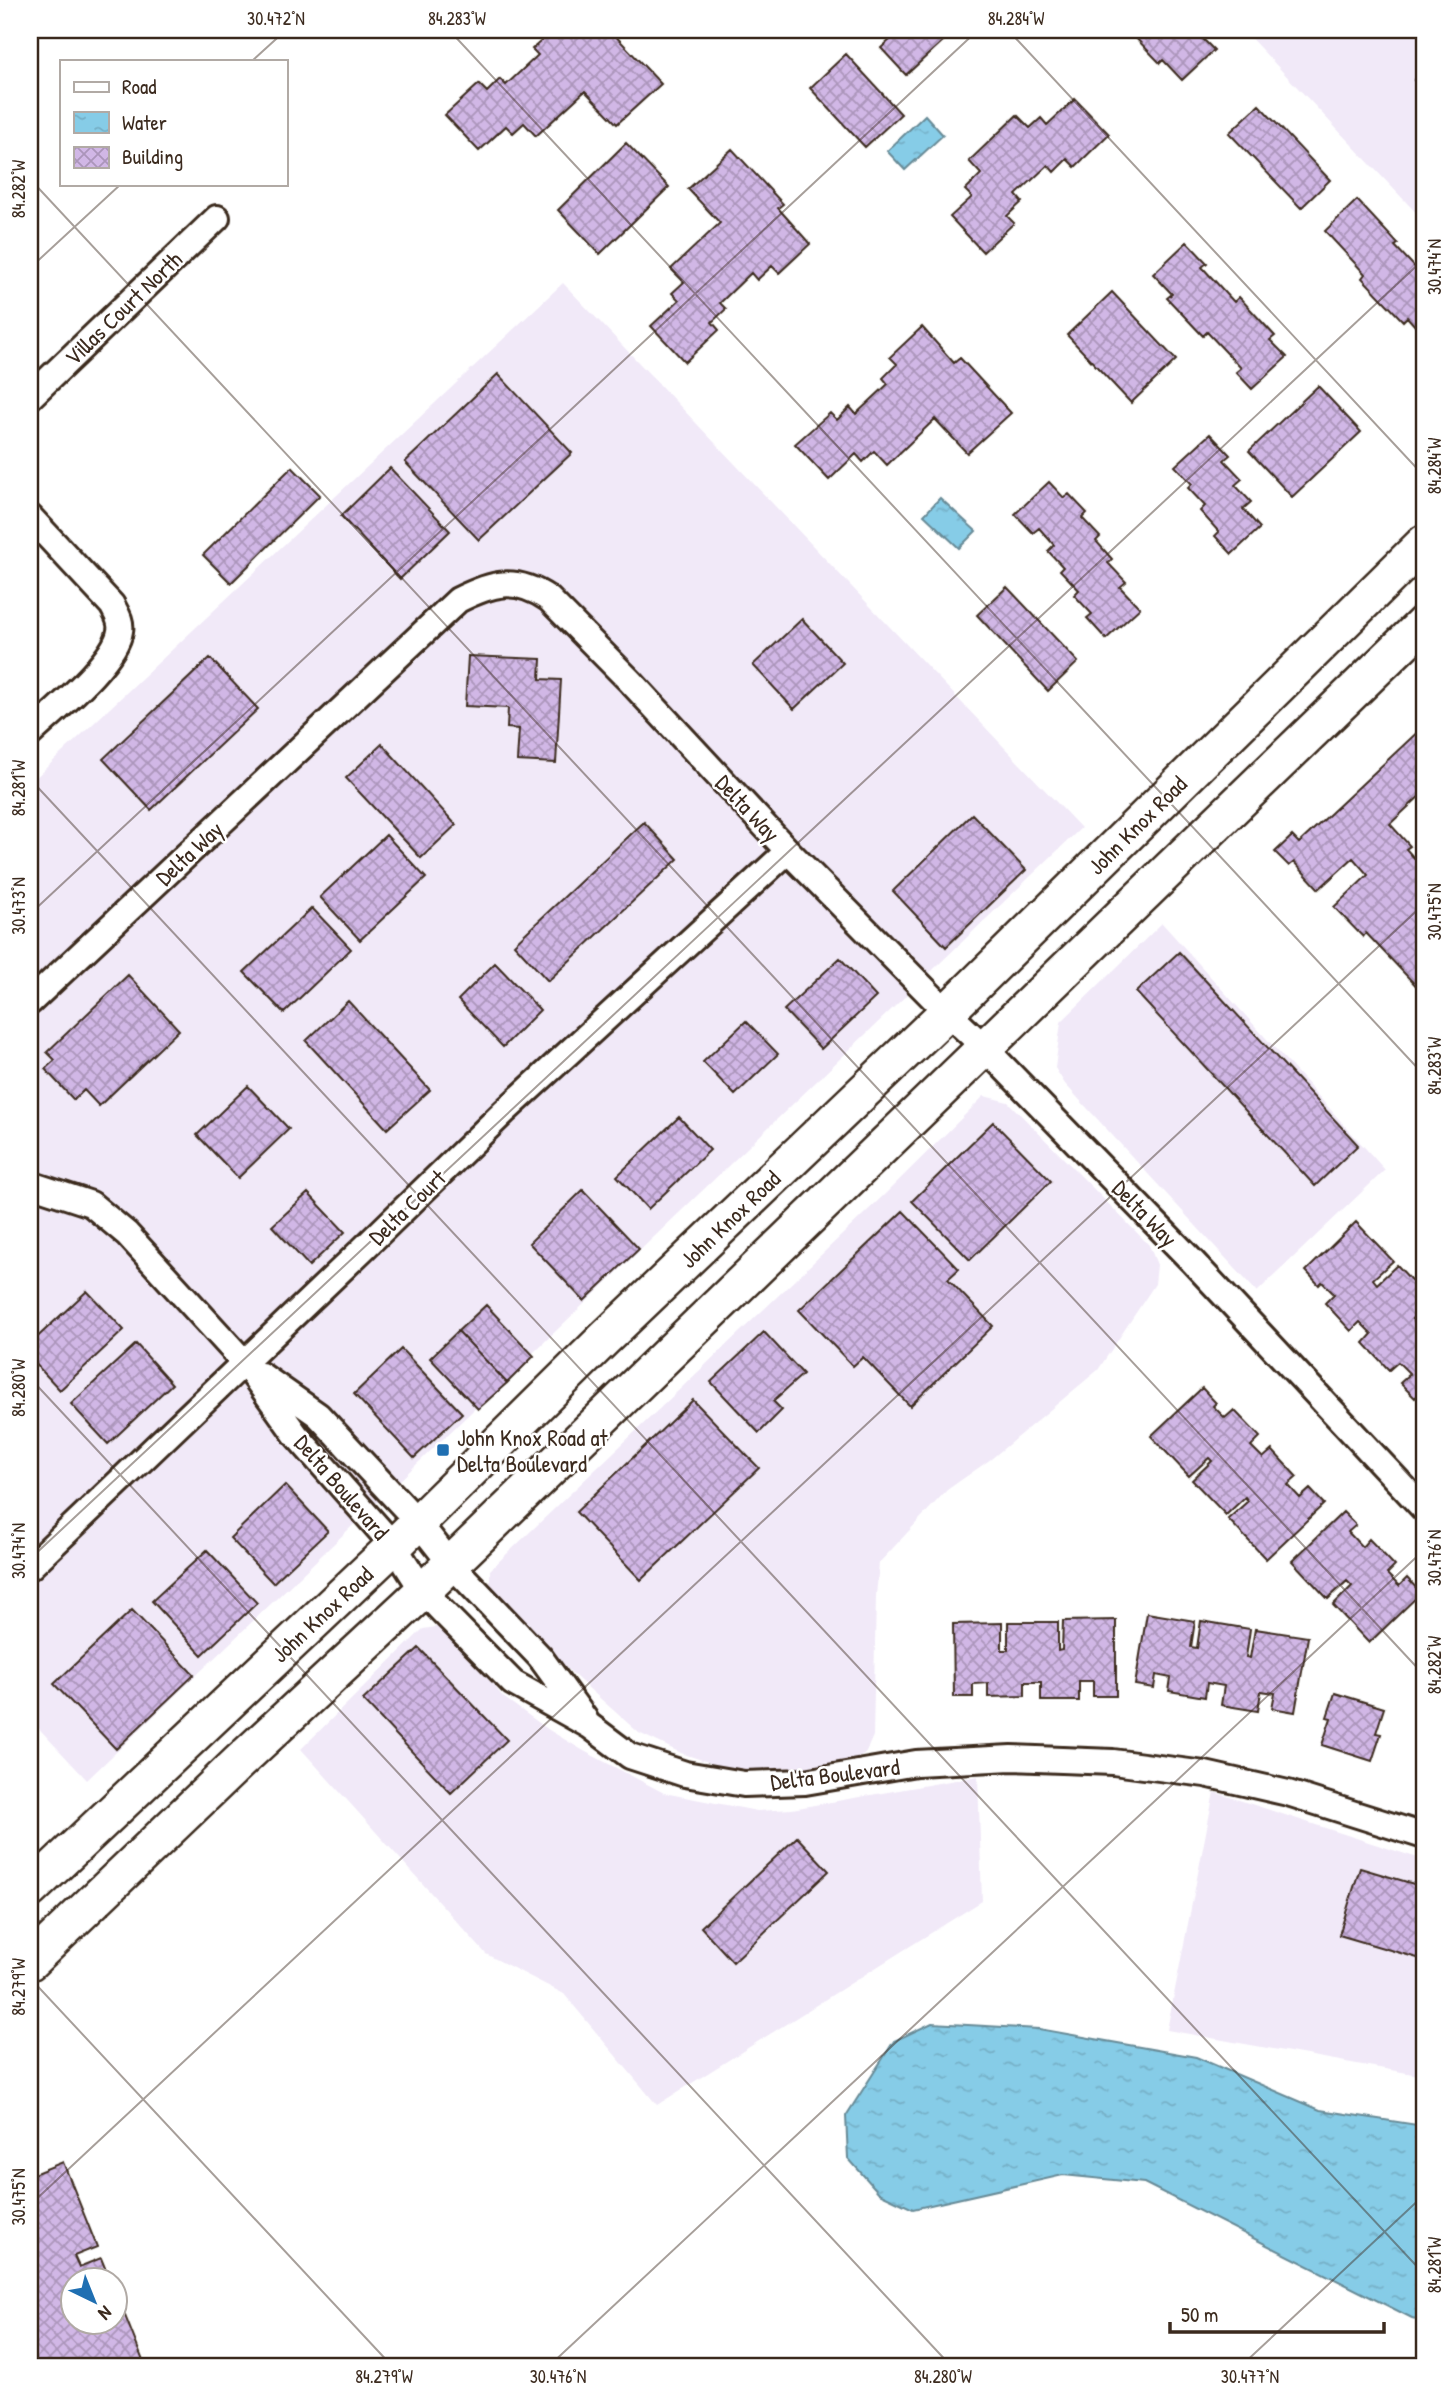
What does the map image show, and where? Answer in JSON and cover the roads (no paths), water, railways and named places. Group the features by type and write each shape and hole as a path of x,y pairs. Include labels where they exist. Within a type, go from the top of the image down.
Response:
{"main road":[{"name":"John Knox Road","path":"30,1890 406,1534 603,1340 947,1012 1424,543"},
{"path":"30,1962 423,1591 1424,623"}],"street":[{"name":"Villas Court North","path":"30,397 217,218"},
{"path":"30,517 112,605 121,622 120,633 110,654 78,689 30,734"},
{"name":"Delta Way","path":"30,1002 458,600 485,586 501,583 522,585 549,600 629,681 788,851 1193,1262 1424,1509"},
{"name":"Delta Court","path":"30,1567 504,1112 788,851"},
{"name":"Delta Boulevard","path":"30,1184 90,1204 128,1234 244,1362 296,1435 406,1534"},
{"name":"Delta Boulevard","path":"244,1362 318,1415 406,1534 423,1591 513,1684 590,1726 630,1756 685,1774 744,1784 805,1782 916,1763 1011,1758 1113,1762 1205,1774 1422,1829"},
{"path":"406,1534 451,1564 540,1657 590,1726"}],"water":[{"path":"925,115 943,135 905,170 887,151"},
{"path":"940,498 976,531 959,548 924,515"},
{"path":"932,2023 1039,2029 1196,2057 1320,2110 1424,2126 1424,2321 1412,2318 1144,2183 1063,2175 913,2209 879,2193 848,2158 846,2116 894,2041"}],"place":[{"name":"John Knox Road at Delta Boulevard","path":"443,1450"}]}
